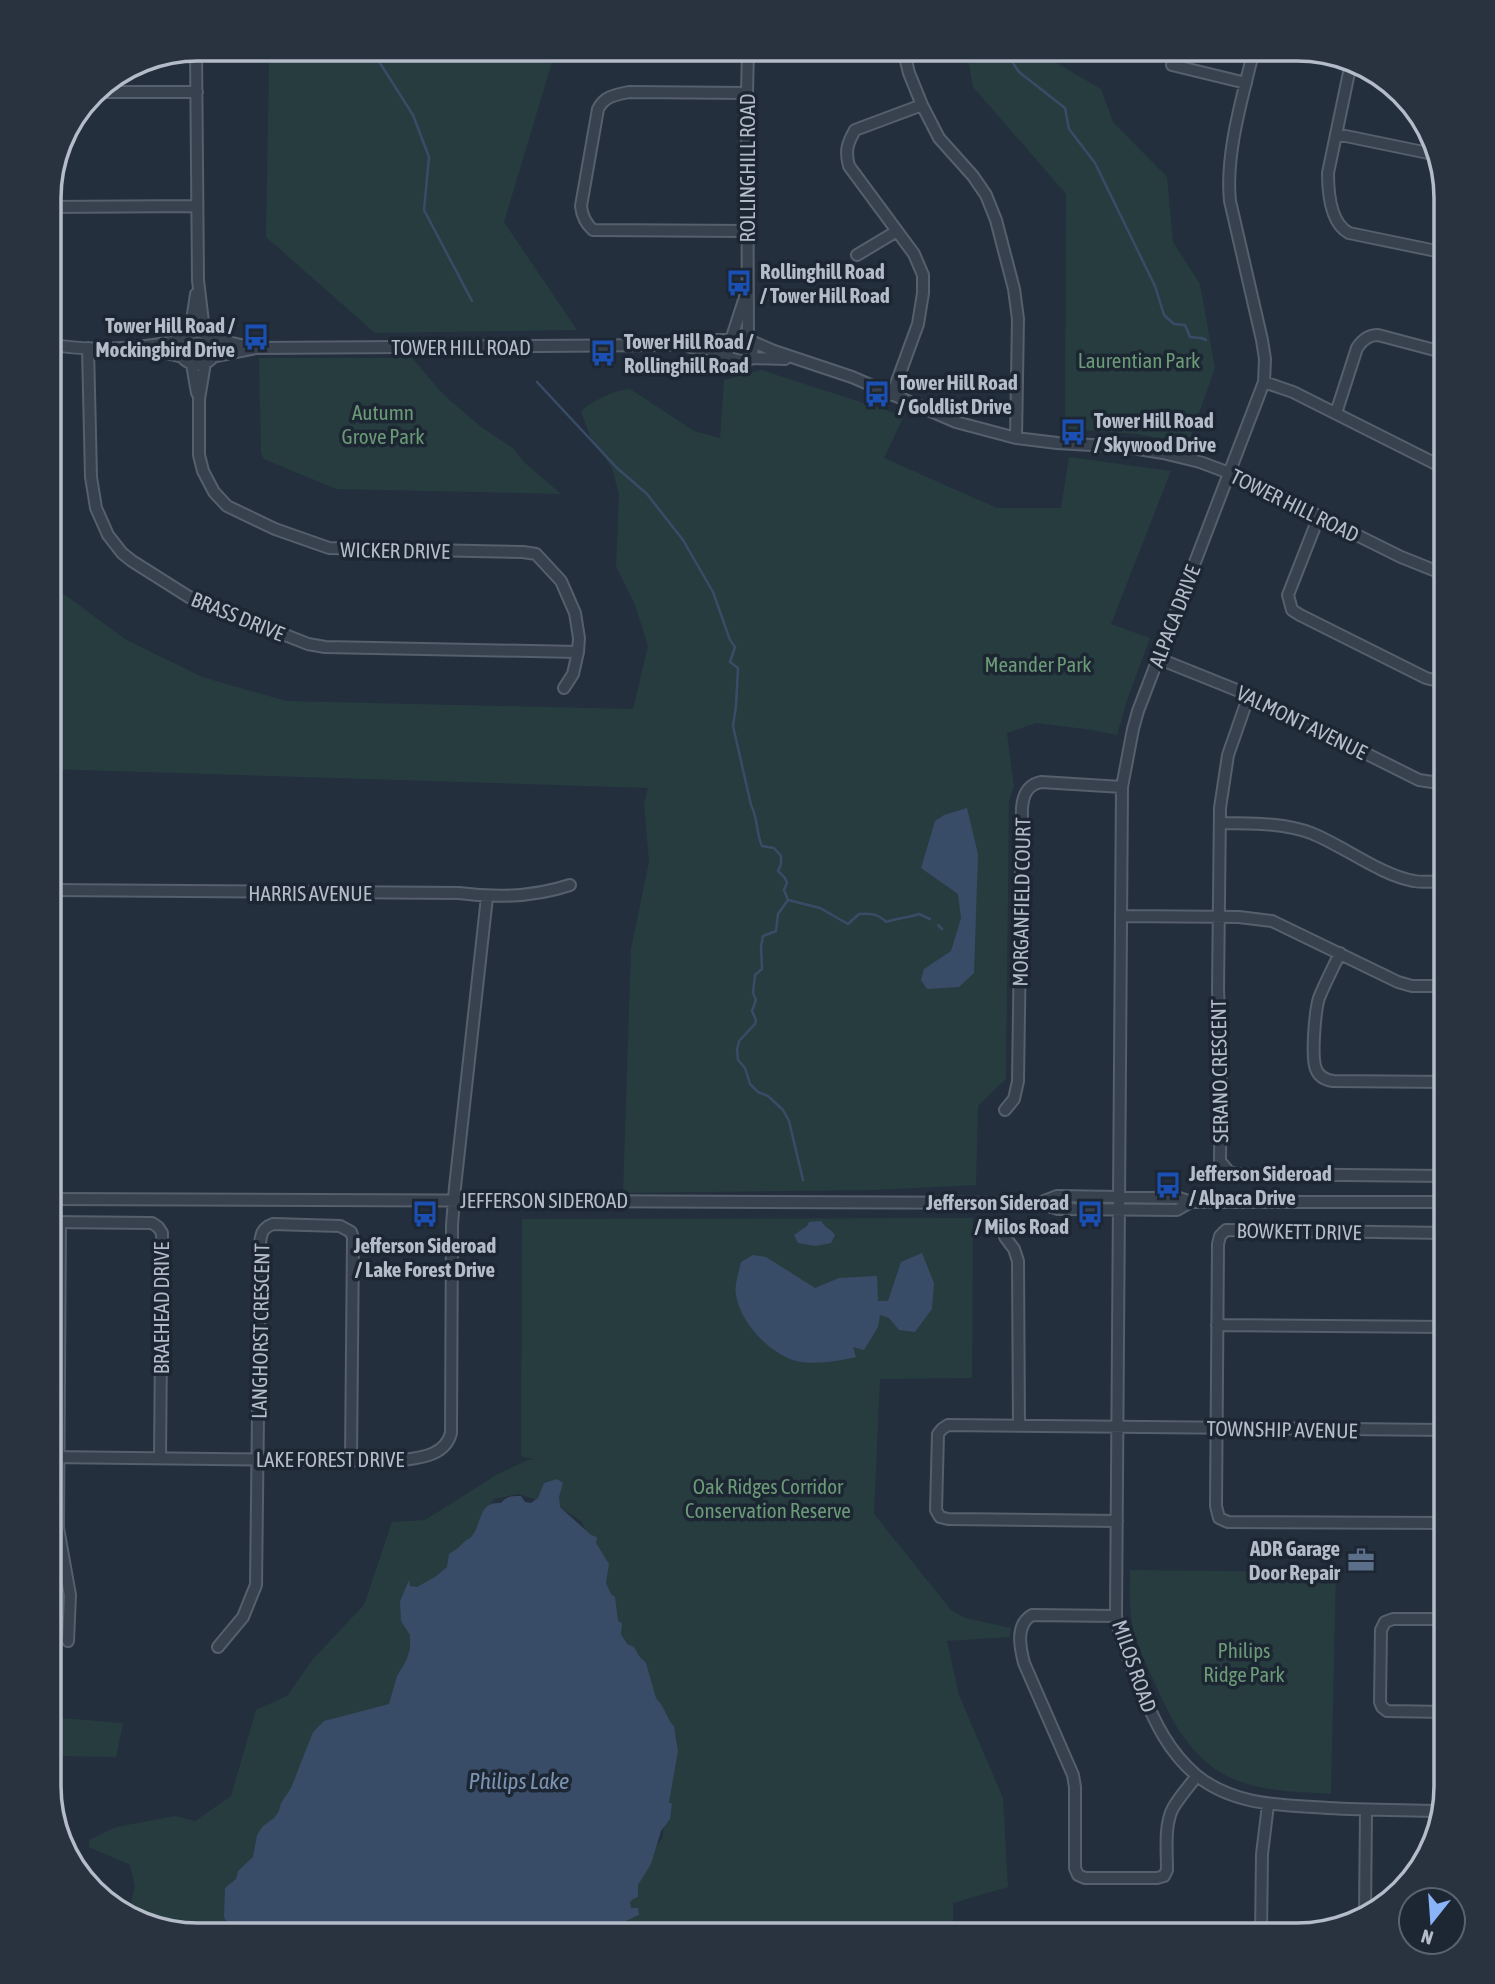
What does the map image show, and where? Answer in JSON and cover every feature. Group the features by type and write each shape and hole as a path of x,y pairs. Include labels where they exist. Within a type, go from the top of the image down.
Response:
{"street":[{"path":"142,347 187,360 208,360 214,346 203,321 198,280 196,61"},
{"name":"ROLLINGHILL ROAD","path":"748,61 747,288 750,339"},
{"path":"906,62 922,105 939,138 973,176 986,195 996,220 1014,289 1018,319 1016,438"},
{"name":"ALPACA DRIVE","path":"1119,1209 1122,787 1133,729 1157,659 1264,382 1262,340 1229,190 1230,157 1251,62"},
{"path":"1171,65 1246,83"},
{"path":"1349,72 1329,162 1328,185 1336,222 1341,229 1349,233 1434,251"},
{"path":"115,89 197,92"},
{"path":"747,93 629,92 612,95 602,101 598,109 580,206 587,225 593,230 747,231"},
{"path":"892,395 918,324 923,275 914,254 849,166 846,152 855,130 922,105"},
{"path":"1336,134 1425,152"},
{"path":"62,207 197,206"},
{"path":"857,255 897,232"},
{"path":"187,360 181,350 192,321 198,280"},
{"name":"ROLLINGHILL ROAD","path":"730,339 747,288"},
{"path":"62,345 89,348 142,347 185,338 196,332 208,336"},
{"path":"739,335 750,339 753,349 750,358 742,362 729,357 726,349 730,339 739,335"},
{"path":"1336,413 1357,348 1366,338 1377,335 1434,350"},
{"name":"TOWER HILL ROAD","path":"208,336 256,348"},
{"name":"TOWER HILL ROAD","path":"208,360 256,348 666,345 730,339"},
{"name":"TOWER HILL ROAD","path":"750,339 774,351 852,377 956,422 1016,438 1126,447 1189,459 1230,473 1401,557 1434,570"},
{"name":"TOWER HILL ROAD","path":"666,345 708,349 729,357"},
{"name":"BRASS DRIVE","path":"89,348 91,477 96,508 108,535 122,553 178,591 308,644 325,647 578,652"},
{"name":"TOWER HILL ROAD","path":"750,358 773,358 819,365"},
{"name":"WICKER DRIVE","path":"187,360 199,399"},
{"name":"WICKER DRIVE","path":"208,360 199,399 198,438 203,471 214,492 227,506 275,529 329,548 533,553 554,572 569,594 578,628 578,652 573,674 564,688"},
{"path":"1264,382 1293,392 1434,463"},
{"path":"1319,516 1289,595 1292,610 1434,680"},
{"name":"VALMONT AVENUE","path":"1157,659 1249,695 1419,780 1434,782"},
{"path":"1219,918 1220,808 1228,755 1249,695"},
{"name":"MORGANFIELD COURT","path":"1005,1110 1014,1099 1018,1081 1022,808 1025,794 1034,784 1041,782 1122,787"},
{"path":"1220,823 1287,826 1310,833 1400,877 1413,881 1434,881"},
{"name":"HARRIS AVENUE","path":"62,890 459,893 487,897 549,892 570,885"},
{"path":"454,1200 487,897"},
{"path":"1121,916 1272,920 1398,982 1412,986 1434,986"},
{"name":"SERANO CRESCENT","path":"1219,918 1220,1161 1224,1167 1229,1172 1238,1174 1434,1176"},
{"path":"1340,953 1316,1012 1314,1059 1321,1077 1333,1081 1434,1082"},
{"name":"JEFFERSON SIDEROAD","path":"1039,1203 1057,1196 1179,1198 1191,1202 1434,1202"},
{"name":"JEFFERSON SIDEROAD","path":"61,1199 1039,1203 1058,1209 1177,1210 1191,1202"},
{"name":"LAKE FOREST DRIVE","path":"61,1457 397,1461 422,1457 442,1448 451,1433 454,1200"},
{"name":"MILOS ROAD","path":"1119,1209 1116,1616 1128,1659 1157,1726 1177,1756 1197,1776 1233,1794 1268,1805 1431,1811"},
{"name":"BRAEHEAD DRIVE","path":"61,1222 152,1223 162,1233 160,1458"},
{"name":"LANGHORST CRESCENT","path":"258,1460 260,1244 263,1230 273,1224 341,1226 351,1232 353,1238 351,1460"},
{"name":"BOWKETT DRIVE","path":"1434,1233 1226,1230 1218,1244 1216,1428 1216,1506 1219,1518 1223,1521 1434,1523"},
{"path":"1005,1237 1014,1249 1018,1261 1019,1426"},
{"path":"1217,1325 1434,1327"},
{"name":"TOWNSHIP AVENUE","path":"1117,1521 940,1517 936,1510 937,1441 942,1429 948,1425 1434,1430"},
{"path":"218,1647 243,1617 256,1585 258,1460"},
{"path":"61,1546 70,1595 68,1641"},
{"path":"1116,1616 1032,1615 1022,1626 1021,1651 1024,1663 1073,1775 1075,1868 1078,1875 1084,1878 1164,1876 1167,1870 1168,1822 1174,1807 1197,1776"},
{"path":"1434,1619 1393,1619 1385,1622 1381,1630 1380,1702 1387,1710 1434,1712"},
{"path":"1261,1923 1262,1854 1268,1805"},
{"path":"1365,1904 1366,1810"}],"green space":[{"path":"552,61 504,222 577,330 375,333 266,237 269,62"},
{"name":"Laurentian Park","path":"968,62 1055,62 1101,89 1113,122 1167,177 1173,242 1200,284 1215,368 1188,444 1137,434 1065,429 1066,194 973,87"},
{"name":"Autumn Grove Park","path":"259,358 412,358 444,395 480,426 514,449 524,462 561,494 336,489 264,459 261,453"},
{"name":"Meander Park","path":"761,370 904,416 884,458 997,508 1061,508 1069,457 1171,471 1111,624 1150,638 1117,735 1036,723 1007,733 1014,787 1009,801 1006,1079 978,1106 976,1185 876,1190 623,1193 631,949 649,862 644,804 648,788 62,769 62,592 125,639 202,677 286,701 633,709 648,646 635,605 616,566 619,495 612,468 590,436 581,411 604,397 630,389 694,431 720,438 724,380"},
{"name":"Oak Ridges Corridor Conservation Reserve","path":"973,1218 972,1378 880,1379 874,1514 951,1610 965,1618 1011,1628 1010,1637 947,1641 959,1695 1003,1798 1008,1887 953,1903 953,1923 599,1923 624,1893 663,1837 665,1781 677,1739 660,1717 613,1617 602,1564 581,1521 560,1507 518,1494 494,1499 477,1528 467,1555 397,1700 243,1923 181,1922 131,1905 135,1886 130,1865 89,1847 89,1840 116,1827 175,1816 195,1821 231,1796 256,1710 287,1696 313,1659 364,1605 392,1522 425,1520 498,1474 528,1460 534,1460 521,1456 522,1219"},
{"name":"Philips Ridge Park","path":"1130,1570 1336,1572 1331,1794 1274,1790 1241,1782 1224,1775 1197,1753 1176,1726 1138,1645 1131,1617"},
{"path":"61,1718 123,1723 116,1757 61,1756"}],"water":[{"path":"967,808 978,854 974,973 959,987 927,989 921,980 924,969 951,951 961,918 958,894 921,868 935,821 944,815"},
{"path":"821,1221 835,1235 831,1243 816,1246 798,1243 794,1235 809,1222"},
{"path":"922,1253 934,1283 932,1309 915,1332 899,1330 889,1318 880,1315 878,1327 864,1350 853,1347 856,1357 808,1363 780,1354 751,1327 736,1295 741,1262 753,1255 766,1257 815,1288 839,1278 877,1276 878,1301 888,1301 901,1262"},
{"name":"Philips Lake","path":"557,1479 563,1483 559,1497 560,1507 591,1535 597,1537 596,1543 609,1564 606,1583 615,1597 618,1621 622,1623 621,1634 646,1663 656,1698 674,1726 678,1751 669,1802 672,1804 670,1819 661,1831 651,1864 638,1885 638,1897 630,1902 631,1908 638,1908 639,1915 622,1923 227,1923 224,1917 225,1888 236,1879 238,1871 253,1857 257,1835 279,1811 313,1732 324,1721 389,1704 397,1676 410,1649 410,1635 401,1621 400,1601 409,1580 410,1586 417,1587 447,1567 449,1554 472,1536 484,1509 488,1506 514,1496 521,1496 525,1502 531,1503 538,1498 544,1483"}],"waterway":[{"path":"379,61 413,115 429,157 424,210 472,301"},
{"path":"1012,62 1019,72 1065,108 1069,129 1095,163 1155,286 1164,315 1174,324 1185,325 1190,337 1206,340"},
{"path":"537,382 617,468 647,494 683,540 713,592 735,647 730,662 738,668 733,726 751,805 762,846 774,848 781,856 778,871 787,883 784,890 788,900"},
{"path":"788,900 778,914 776,931 763,936 762,969 755,975 753,993 756,1000 752,1011 756,1020 739,1041 737,1050 738,1060 745,1068 750,1084 783,1110 789,1121 803,1180"},
{"path":"788,900 820,908 848,924 859,914 871,914 886,922 919,914 930,919"},
{"path":"938,925 942,929"}],"place":[{"name":"Rollinghill Road / Tower Hill Road","path":"739,283"},
{"name":"Tower Hill Road / Mockingbird Drive","path":"256,337"},
{"name":"Tower Hill Road / Rollinghill Road","path":"603,353"},
{"name":"Tower Hill Road / Goldlist Drive","path":"877,394"},
{"name":"Tower Hill Road / Skywood Drive","path":"1073,432"},
{"name":"Jefferson Sideroad / Alpaca Drive","path":"1168,1185"},
{"name":"Jefferson Sideroad / Lake Forest Drive","path":"425,1214"},
{"name":"Jefferson Sideroad / Milos Road","path":"1090,1214"},
{"name":"ADR Garage Door Repair","path":"1361,1560"}]}
